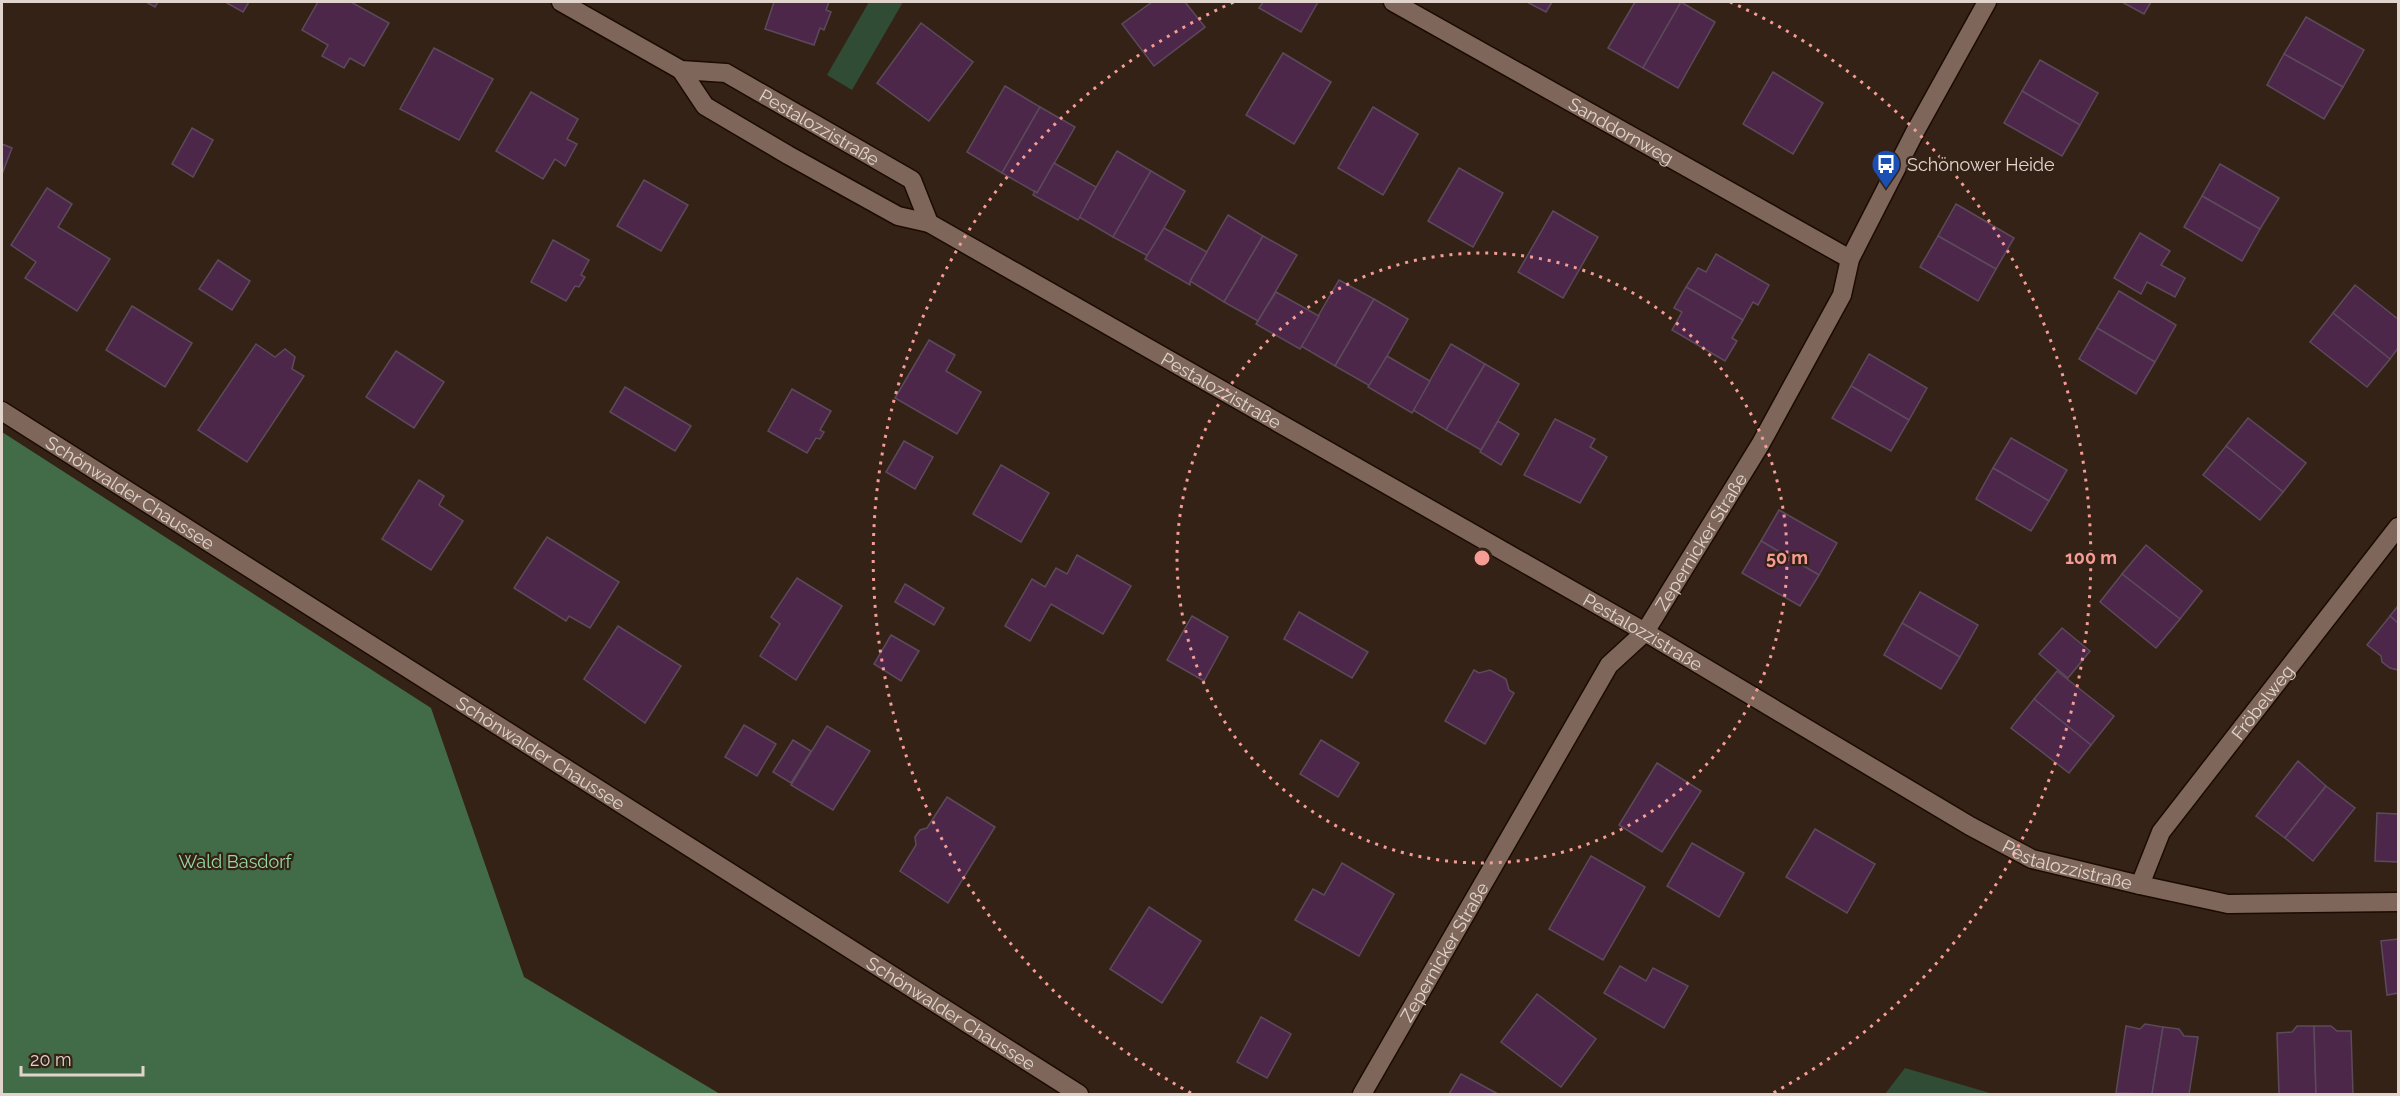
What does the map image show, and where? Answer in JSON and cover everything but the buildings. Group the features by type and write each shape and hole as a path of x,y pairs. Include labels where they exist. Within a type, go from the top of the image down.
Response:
{"street":[{"name":"Pestalozzistraße","path":"561,2 681,70 726,73 912,180 929,223"},
{"name":"Sanddornweg","path":"1393,2 1850,259"},
{"name":"Zepernicker Straße","path":"1362,1095 1609,665 1645,632 1760,445 1842,295 1850,259 1916,130 1987,2"},
{"name":"Pestalozzistraße","path":"681,70 705,106 898,216 929,223 1645,632 1960,820 2032,859 2228,904 2398,902"},
{"name":"Schönwalder Chaussee","path":"2,411 1079,1095"},
{"name":"Fröbelweg","path":"2140,885 2162,832 2398,527"}],"green space":[{"path":"869,2 903,2 852,90 827,75"},
{"name":"Wald Basdorf","path":"2,432 431,708 524,977 720,1094 2,1094"},
{"path":"1905,1068 1993,1094 1885,1094"}],"place":[{"name":"Schönower Heide","path":"1886,190"}]}
